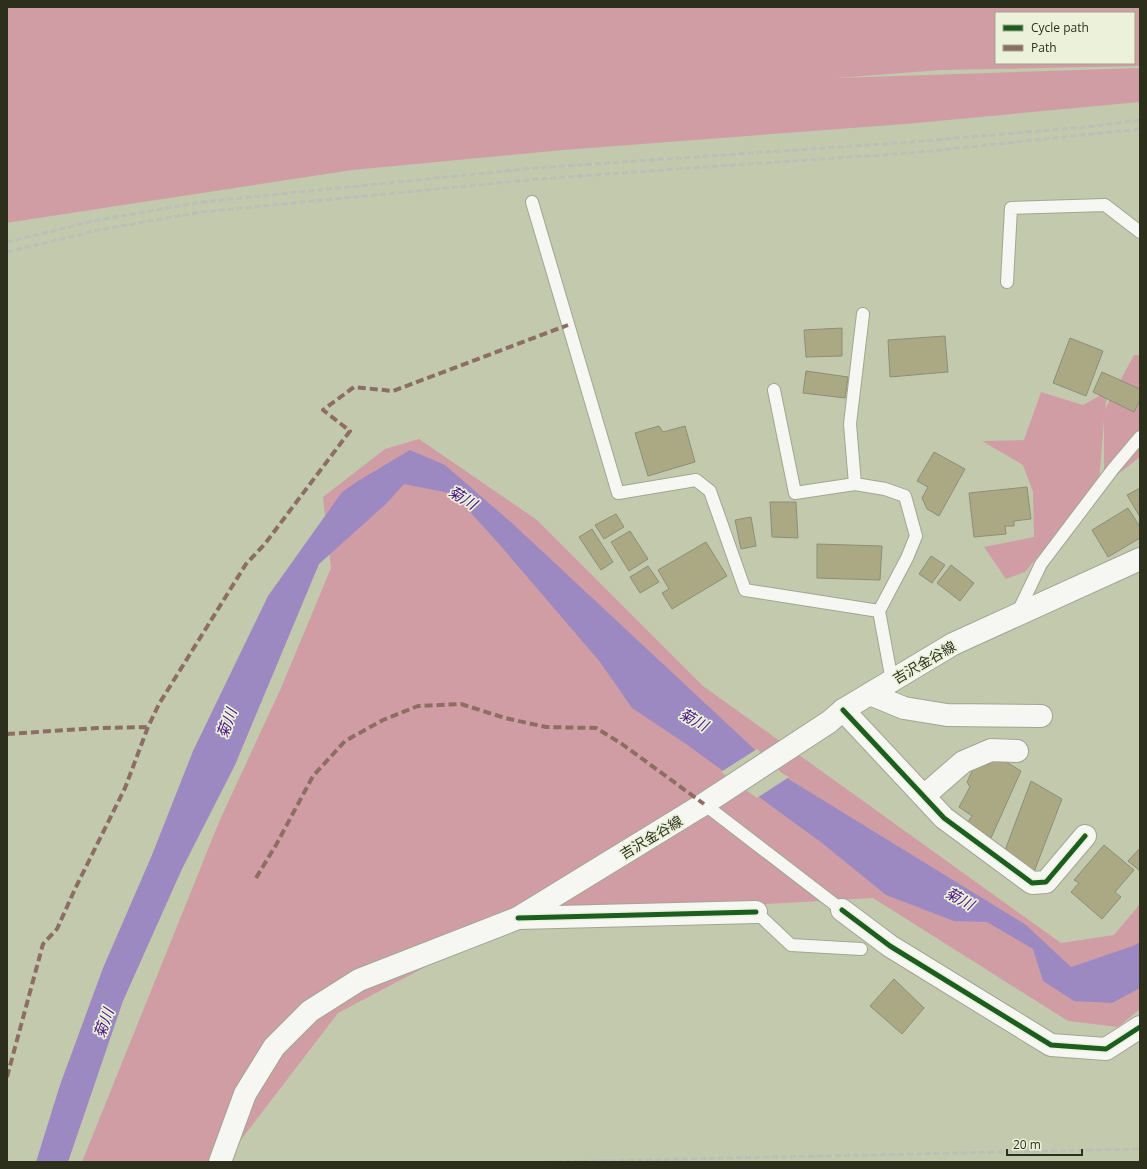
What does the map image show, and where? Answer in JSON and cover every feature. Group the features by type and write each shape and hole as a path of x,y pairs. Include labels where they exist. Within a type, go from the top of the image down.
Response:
{"street":[{"name":"吉沢金谷線","path":"220,1162 245,1094 274,1047 310,1011 359,980 518,918 707,803 870,694 953,644 1140,559"},
{"path":"870,694 904,708 947,715 1041,716"},
{"path":"836,716 924,796 944,818 1032,883 1046,882 1085,836"},
{"path":"924,796 963,762 991,750 1017,751"},
{"path":"842,910 890,946 1050,1045 1106,1049 1140,1027"},
{"path":"518,918 756,912"}],"lane":[{"path":"532,202 618,493 696,480 710,491 745,590 879,611"},
{"path":"1007,282 1011,208 1106,205 1140,232"},
{"path":"855,484 850,424 863,314"},
{"path":"774,390 796,493 855,484 885,489 905,496 916,536 907,558 879,611 892,680"},
{"path":"1017,615 1041,564 1113,469 1140,437"},
{"path":"707,803 842,910"},
{"path":"756,912 791,945 861,949"}],"shaded area":[{"path":"7,7 1140,7 1140,66 941,70 837,78 1140,68 1140,102 905,124 563,150 352,170 7,223"},
{"path":"1134,355 1140,355 1140,457 1104,485 1104,420 1099,482 1025,572 1006,579 984,547 1034,537 1033,492 1023,465 982,441 1024,440 1041,392 1083,405 1108,391 1105,409"},
{"path":"419,439 537,520 703,686 1061,943 1114,935 1140,904 1140,1009 1118,1027 1068,1021 873,898 518,918 338,1013 224,1162 82,1162 219,822 281,688 331,568 323,497 385,449"}],"water":[{"name":"菊川","path":"410,450 445,465 513,524 782,775 1026,925 1071,967 1133,946 1140,942 1140,988 1112,1003 1074,1001 1043,981 1033,949 987,922 954,921 886,895 822,843 686,744 632,708 600,662 454,494 404,484 386,504 319,564 235,765 182,869 123,1001 68,1162 36,1162 60,1085 103,968 152,855 193,751 268,596 342,492"}],"pier":[{"path":"757,749 783,774 789,777 757,798 721,772"}],"building":[{"path":"842,328 842,356 806,357 804,330"},
{"path":"945,336 948,372 890,377 888,340"},
{"path":"1070,338 1103,351 1086,396 1053,383"},
{"path":"806,371 848,377 845,398 803,393"},
{"path":"1102,372 1140,389 1140,400 1134,412 1093,392"},
{"path":"659,426 663,432 685,426 695,462 648,476 635,433"},
{"path":"934,452 965,469 939,516 927,509 922,498 928,487 917,481"},
{"path":"1027,487 1031,519 1014,521 1014,526 1005,526 1006,534 974,537 969,493"},
{"path":"1140,488 1140,517 1127,495"},
{"path":"770,502 796,502 798,538 772,537"},
{"path":"1128,508 1140,527 1140,538 1108,557 1092,530"},
{"path":"616,514 624,527 604,539 595,525"},
{"path":"751,517 756,546 741,549 735,520"},
{"path":"592,529 613,562 601,570 579,537"},
{"path":"630,531 648,559 629,571 611,542"},
{"path":"706,542 727,576 672,609 662,593 669,589 658,570"},
{"path":"817,544 882,546 880,580 817,578"},
{"path":"931,556 945,565 932,583 919,574"},
{"path":"951,565 974,583 960,601 937,583"},
{"path":"648,566 659,582 640,593 630,577"},
{"path":"995,755 1021,771 991,838 968,822 972,816 959,807 970,787 967,782 977,761 988,765"},
{"path":"1031,781 1062,799 1034,872 1004,853"},
{"path":"1104,845 1134,870 1115,892 1121,897 1102,919 1071,892 1079,883 1074,880"},
{"path":"1140,848 1140,871 1128,861"},
{"path":"894,979 924,1008 902,1034 870,1006"}],"railway":[{"path":"7,242 98,220 202,202 535,168 912,142 1096,126 1140,120"},
{"path":"7,252 103,229 202,212 538,179 911,153 1140,129"},
{"path":"547,1162 1140,1149"}],"marked path":[{"path":"7,1077 43,944 57,929 125,788 148,727 159,704 246,564 264,545 350,431 323,410 354,387 393,391 568,325"},
{"path":"256,878 276,845 313,776 345,741 383,720 418,706 461,704 505,718 546,727 596,728 622,744 704,804"},
{"path":"7,734 97,728 148,727"}],"cycle path":[{"path":"843,710 944,818 1032,883 1046,882 1085,836"},
{"path":"842,910 890,946 1051,1045 1106,1049 1140,1027"},
{"path":"518,918 756,912"}]}
